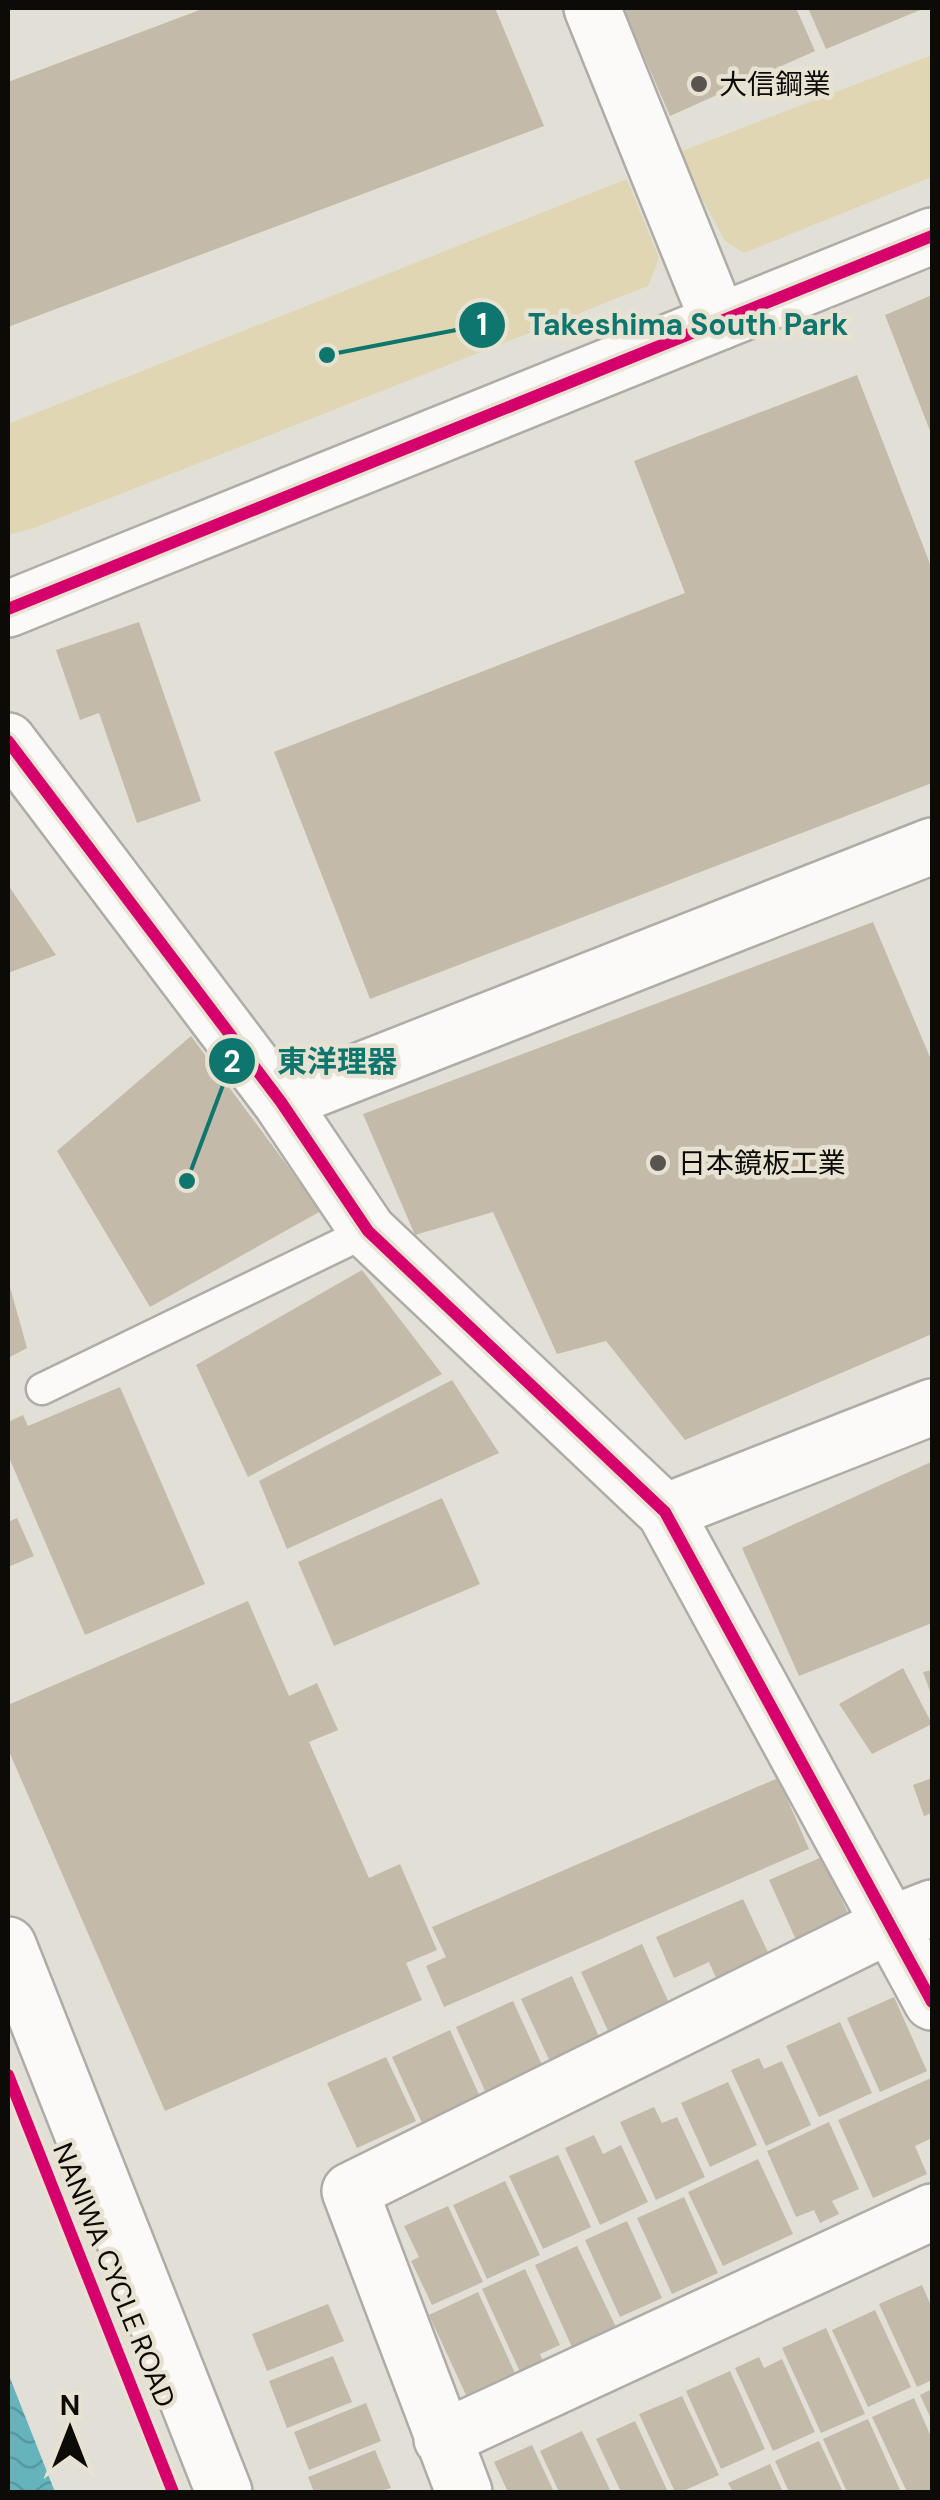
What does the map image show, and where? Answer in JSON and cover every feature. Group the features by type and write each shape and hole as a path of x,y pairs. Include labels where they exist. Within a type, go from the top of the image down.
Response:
{"street":[{"path":"592,8 719,322"},
{"path":"8,609 932,236"},
{"path":"8,741 281,1102 368,1231 665,1512 912,1916 932,2002"},
{"path":"281,1102 932,846"},
{"path":"665,1512 932,1407"},
{"path":"464,2492 350,2191 912,1916"},
{"path":"8,1945 224,2492"},
{"path":"442,2439 932,2212"}],"lane":[{"path":"42,1389 368,1231"}],"shaded area":[{"path":"932,55 932,177 744,253 725,241 677,153"},
{"path":"627,179 659,258 648,286 8,535 8,424"}],"water":[{"path":"8,2373 55,2492 8,2492"}],"building":[{"path":"205,8 495,8 544,126 8,327 8,82"},
{"name":"大信鋼業","path":"623,8 796,8 815,51 670,116"},
{"path":"808,8 925,8 826,49"},
{"path":"932,295 932,436 885,315"},
{"path":"857,375 932,569 932,783 370,999 274,752 685,593 634,461"},
{"path":"139,622 201,801 137,823 99,713 80,720 56,650"},
{"path":"8,885 56,955 8,973"},
{"name":"日本鏡板工業","path":"873,922 932,1062 932,1334 685,1440 606,1341 557,1354 493,1212 415,1235 363,1114"},
{"path":"191,1036 321,1211 150,1307 57,1151"},
{"path":"362,1270 442,1374 248,1477 196,1365"},
{"path":"8,1280 27,1348 8,1358"},
{"path":"452,1380 499,1453 287,1549 259,1481"},
{"path":"120,1387 205,1584 85,1635 8,1455 8,1422 23,1415 28,1426"},
{"path":"931,1462 932,1623 799,1676 742,1548"},
{"path":"442,1498 480,1584 334,1646 298,1562"},
{"path":"17,1518 34,1556 8,1567 8,1522"},
{"path":"248,1601 289,1696 317,1683 338,1730 309,1742 369,1878 400,1864 437,1950 406,1963 422,2000 165,2111 8,1749 8,1705"},
{"path":"903,1668 932,1724 872,1754 839,1704"},
{"path":"932,1670 932,1697 923,1672"},
{"path":"778,1778 809,1849 444,2007 426,1966 446,1957 432,1927"},
{"path":"932,1778 932,1813 924,1816 913,1785"},
{"path":"822,1857 854,1926 801,1951 769,1880"},
{"path":"743,1899 775,1967 722,1991 709,1962 674,1978 656,1937"},
{"path":"642,1944 675,2016 614,2044 581,1972"},
{"path":"572,1976 601,2041 551,2064 521,1999"},
{"path":"894,1997 927,2071 880,2092 847,2018"},
{"path":"513,2001 543,2067 486,2093 456,2027"},
{"path":"840,2022 872,2093 819,2117 786,2046"},
{"path":"450,2030 481,2099 423,2125 392,2057"},
{"path":"386,2057 416,2121 357,2148 327,2083"},
{"path":"759,2058 764,2069 782,2061 811,2125 766,2146 731,2070"},
{"path":"931,2078 932,2138 915,2146 927,2174 873,2198 838,2120"},
{"path":"728,2082 757,2145 710,2167 681,2103"},
{"path":"654,2107 662,2123 677,2117 705,2177 656,2200 620,2122"},
{"path":"829,2122 859,2189 832,2201 839,2214 820,2223 814,2210 796,2217 767,2151"},
{"path":"594,2135 603,2154 621,2145 648,2202 600,2225 565,2148"},
{"path":"558,2155 591,2227 543,2249 509,2176"},
{"path":"758,2159 793,2234 723,2266 688,2192"},
{"path":"505,2181 540,2255 487,2279 453,2205"},
{"path":"684,2197 718,2273 672,2294 637,2218"},
{"path":"448,2206 483,2282 432,2305 411,2261 419,2257 404,2226"},
{"path":"627,2221 662,2298 620,2317 585,2240"},
{"path":"577,2246 616,2327 572,2347 535,2265"},
{"path":"525,2269 560,2345 540,2354 544,2363 521,2374 482,2289"},
{"path":"922,2285 932,2308 932,2380 917,2387 879,2304"},
{"path":"478,2292 515,2373 466,2395 429,2315"},
{"path":"328,2304 344,2341 267,2371 252,2334"},
{"path":"875,2310 911,2387 868,2407 832,2330"},
{"path":"826,2328 865,2414 821,2433 782,2348"},
{"path":"333,2356 352,2402 287,2428 269,2381"},
{"path":"759,2357 764,2368 782,2359 815,2432 773,2451 735,2368"},
{"path":"730,2371 765,2449 721,2469 686,2391"},
{"path":"932,2389 932,2421 920,2395"},
{"path":"682,2396 719,2475 675,2492 639,2414"},
{"path":"914,2398 932,2439 929,2492 907,2492 872,2417"},
{"path":"366,2403 381,2441 309,2470 294,2432"},
{"path":"868,2419 901,2492 847,2492 823,2439"},
{"path":"635,2421 668,2492 621,2492 596,2439"},
{"path":"582,2431 611,2492 559,2492 540,2451"},
{"path":"819,2441 843,2492 789,2492 775,2461"},
{"path":"532,2445 554,2492 508,2492 494,2462"},
{"path":"375,2450 391,2488 378,2492 314,2492 308,2477"},
{"path":"770,2464 783,2492 733,2492 728,2483"}],"cycle path":[{"path":"8,609 932,236"},
{"path":"8,741 281,1102 368,1231 665,1512 932,2002"},
{"name":"NANIWA CYCLE ROAD","path":"8,2075 173,2492"}],"place":[{"name":"大信鋼業","path":"699,84"},
{"name":"Takeshima South Park","path":"327,355"},
{"name":"日本鏡板工業","path":"658,1163"},
{"name":"東洋理器","path":"187,1181"}]}
